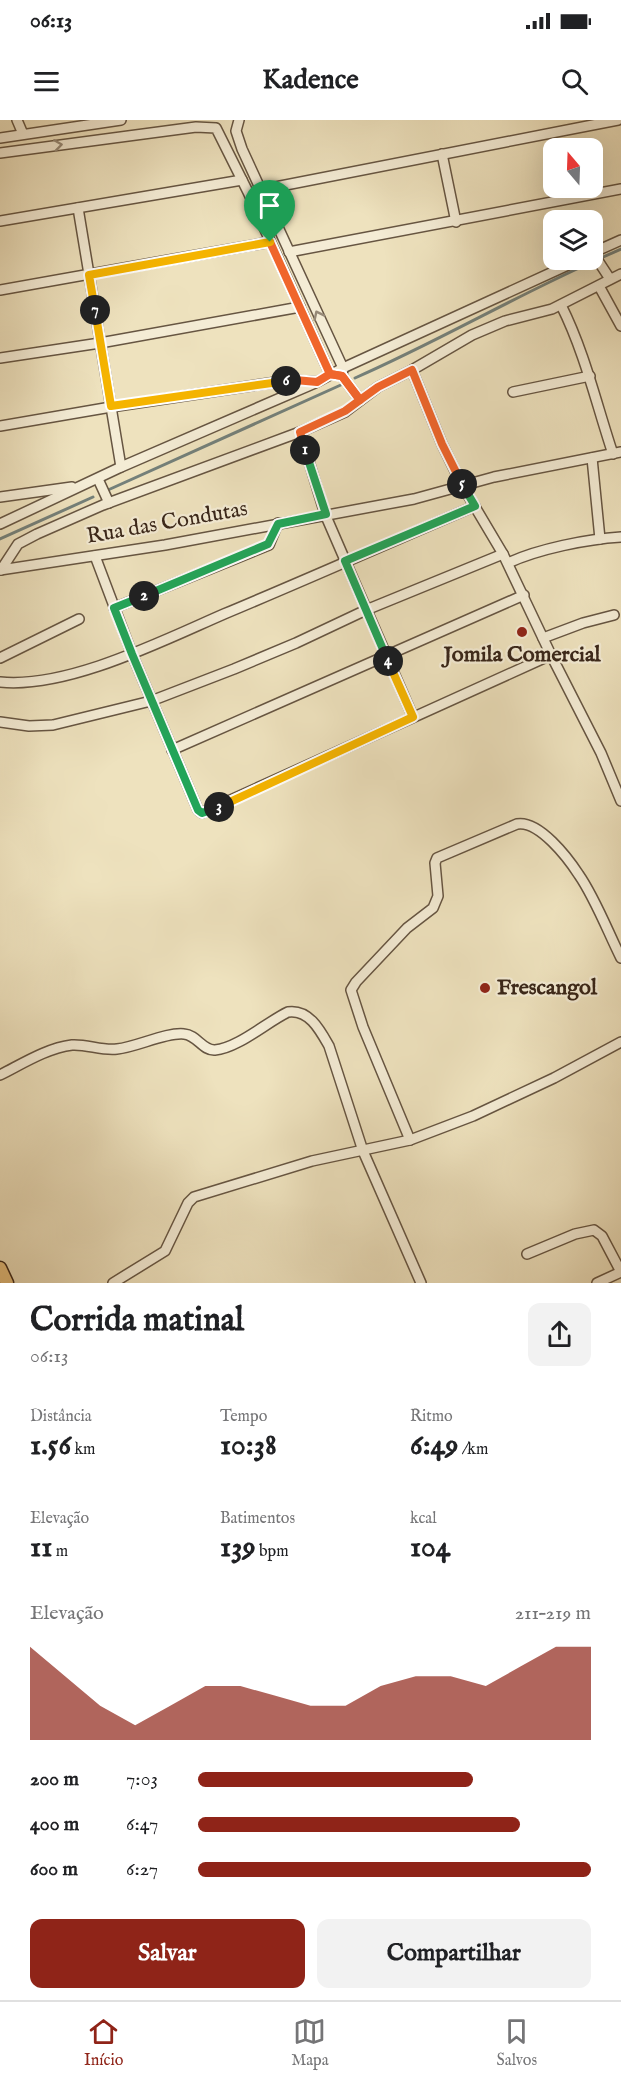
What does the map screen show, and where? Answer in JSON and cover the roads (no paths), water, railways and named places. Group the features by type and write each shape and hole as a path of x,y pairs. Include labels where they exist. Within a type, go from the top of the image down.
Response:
{"main road":[{"path":"0,1268 7,1283"}],"street":[{"path":"17,120 23,134"},
{"path":"0,138 117,120"},
{"path":"208,120 216,128 242,180 330,374"},
{"path":"0,153 196,126 226,130 238,120"},
{"path":"238,120 236,131 260,189 349,385 360,400"},
{"path":"260,189 618,120"},
{"path":"442,154 456,222"},
{"path":"0,221 242,180"},
{"path":"289,252 621,189"},
{"path":"78,208 121,467"},
{"path":"603,251 621,240"},
{"path":"0,290 270,242"},
{"path":"603,268 610,279"},
{"path":"0,524 121,467 317,382 330,374 343,372 558,270"},
{"path":"0,570 18,544 37,534 109,503 300,432 345,411 378,387 472,335 506,321 540,313 561,305 621,274"},
{"path":"599,286 621,326"},
{"path":"561,305 576,334 617,453"},
{"path":"0,358 100,343 300,307"},
{"path":"412,370 442,444 462,485 524,595 550,655 602,753 621,801"},
{"path":"513,392 590,376"},
{"path":"0,426 111,406 290,380 317,382"},
{"path":"300,432 326,514 385,657 413,717"},
{"name":"Rua das Condutas","path":"0,570 165,545 414,499 462,485 617,453"},
{"path":"592,458 600,539"},
{"path":"98,479 109,503"},
{"path":"0,497 82,486"},
{"path":"0,682 39,681 132,654 475,506"},
{"path":"114,608 268,544 278,524"},
{"path":"0,722 29,726 53,725 151,700 296,643 366,610 505,558 621,537"},
{"path":"95,556 151,700 198,810 202,813 550,655"},
{"path":"172,750 524,595"},
{"path":"543,638 614,615"},
{"path":"0,658 79,619"},
{"path":"410,1140 363,1027 351,990 407,928 433,908 438,896 435,863 437,858 517,824 529,824 555,844 580,875 621,958"},
{"path":"0,1075 60,1047 73,1045 115,1050 184,1034 196,1038 206,1048 219,1049 238,1041 288,1012 296,1011 310,1018 329,1046 363,1151 421,1283"},
{"path":"113,1283 165,1251 188,1203 194,1197 290,1167 410,1140 473,1116 554,1078 621,1042"},
{"path":"527,1254 575,1234 594,1230 602,1236 621,1272 597,1283"}],"waterway":[{"path":"603,257 621,249"},
{"path":"355,378 575,270"},
{"path":"108,490 343,384"},
{"path":"0,539 93,497"}],"place":[{"name":"Jomila Comercial","path":"522,632"},
{"name":"Frescangol","path":"485,988"}]}
